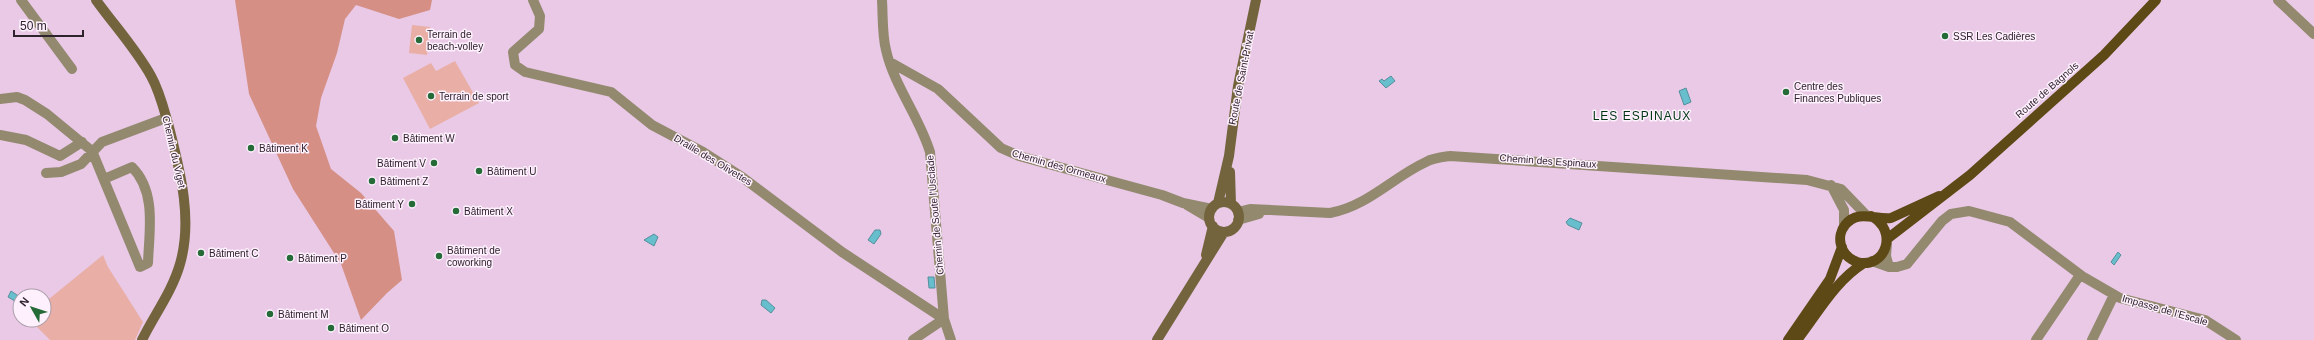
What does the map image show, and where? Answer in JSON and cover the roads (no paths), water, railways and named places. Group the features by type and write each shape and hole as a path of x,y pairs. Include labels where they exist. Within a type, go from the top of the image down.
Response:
{"main road":[{"name":"Route de Bagnols","path":"1948,192 2104,56 2156,0"},
{"path":"1868,262 1851,259 1842,247 1840,237 1844,227 1854,218 1869,216 1883,219 1891,218 1948,192"},
{"path":"1794,338 1849,273 1882,254 1887,240 1948,192"},
{"path":"1869,216 1883,225 1887,240"},
{"path":"1794,338 1830,279 1842,247"}],"street":[{"path":"21,0 72,69"},
{"name":"Chemin du Viget","path":"96,0 151,76 162,101 180,170 184,193 183,245 177,274 142,340"},
{"name":"Draille des Olivettes","path":"533,0 540,16 539,29 513,52 514,65 525,72 611,92 652,125 703,152 742,177 842,252 944,319"},
{"name":"Chemin de Soute l'Usclade","path":"882,0 886,49 890,62 894,74 924,130 930,152 944,319"},
{"name":"Route de Saint-Privat","path":"1202,266 1209,248 1213,214 1229,156 1238,86 1256,0"},
{"path":"2278,0 2314,34"},
{"name":"Chemin des Ormeaux","path":"890,62 938,89 1001,148 1019,156 1162,195 1213,214"},
{"path":"0,99 17,97 25,100 47,114 92,151 140,267 148,263 150,205 141,176 132,168 104,179"},
{"path":"46,173 60,172 80,164 102,142 166,118"},
{"path":"0,135 26,140 60,156 82,142"},
{"name":"Route de Saint-Privat","path":"1229,156 1231,204"},
{"name":"Chemin des Espinaux","path":"1238,216 1251,216 1279,211 1330,213 1340,211 1355,206 1427,161 1450,156 1794,179 1831,185 1841,189 1869,216"},
{"path":"1831,185 1844,210 1844,227"},
{"path":"1224,232 1213,214 1231,204 1238,216"},
{"name":"Impasse de l'Escale","path":"1868,262 1897,267 1907,264 1942,221 1951,214 1969,211 2010,222 2080,275 2114,295 2205,320 2236,340"},
{"name":"Route de Saint-Privat","path":"1157,340 1224,232 1233,228 1238,216"},
{"path":"1887,240 1886,256 1889,266"},
{"path":"2036,340 2080,275"},
{"name":"Impasse de l'Escale","path":"2092,340 2114,295"},
{"path":"913,340 944,319 951,340"}],"water":[{"path":"1391,76 1395,81 1386,88 1379,81 1382,79 1384,81"},
{"path":"1686,88 1691,102 1684,105 1679,91"},
{"path":"1570,218 1582,223 1579,230 1568,225 1566,222"},
{"path":"875,230 880,230 881,234 874,244 868,240"},
{"path":"654,234 658,237 654,246 644,240"},
{"path":"2118,252 2121,255 2114,265 2111,262"},
{"path":"928,277 934,277 935,288 929,288"},
{"path":"11,291 12,299 8,297"},
{"path":"762,300 766,300 775,308 771,313 761,305"}],"place":[{"name":"SSR Les Cadières","path":"1945,36"},
{"name":"Terrain de beach-volley","path":"419,40"},
{"name":"Centre des Finances Publiques","path":"1786,92"},
{"name":"Terrain de sport","path":"431,96"},
{"name":"Bâtiment W","path":"395,138"},
{"name":"Bâtiment K","path":"251,148"},
{"name":"Bâtiment V","path":"434,163"},
{"name":"Bâtiment U","path":"479,171"},
{"name":"Bâtiment Z","path":"372,181"},
{"name":"Bâtiment Y","path":"412,204"},
{"name":"Bâtiment X","path":"456,211"},
{"name":"Bâtiment C","path":"201,253"},
{"name":"Bâtiment de coworking","path":"439,256"},
{"name":"Bâtiment P","path":"290,258"},
{"name":"Bâtiment M","path":"270,314"},
{"name":"Bâtiment O","path":"331,328"}],"district":[{"name":"LES ESPINAUX","path":"1642,116"}]}
